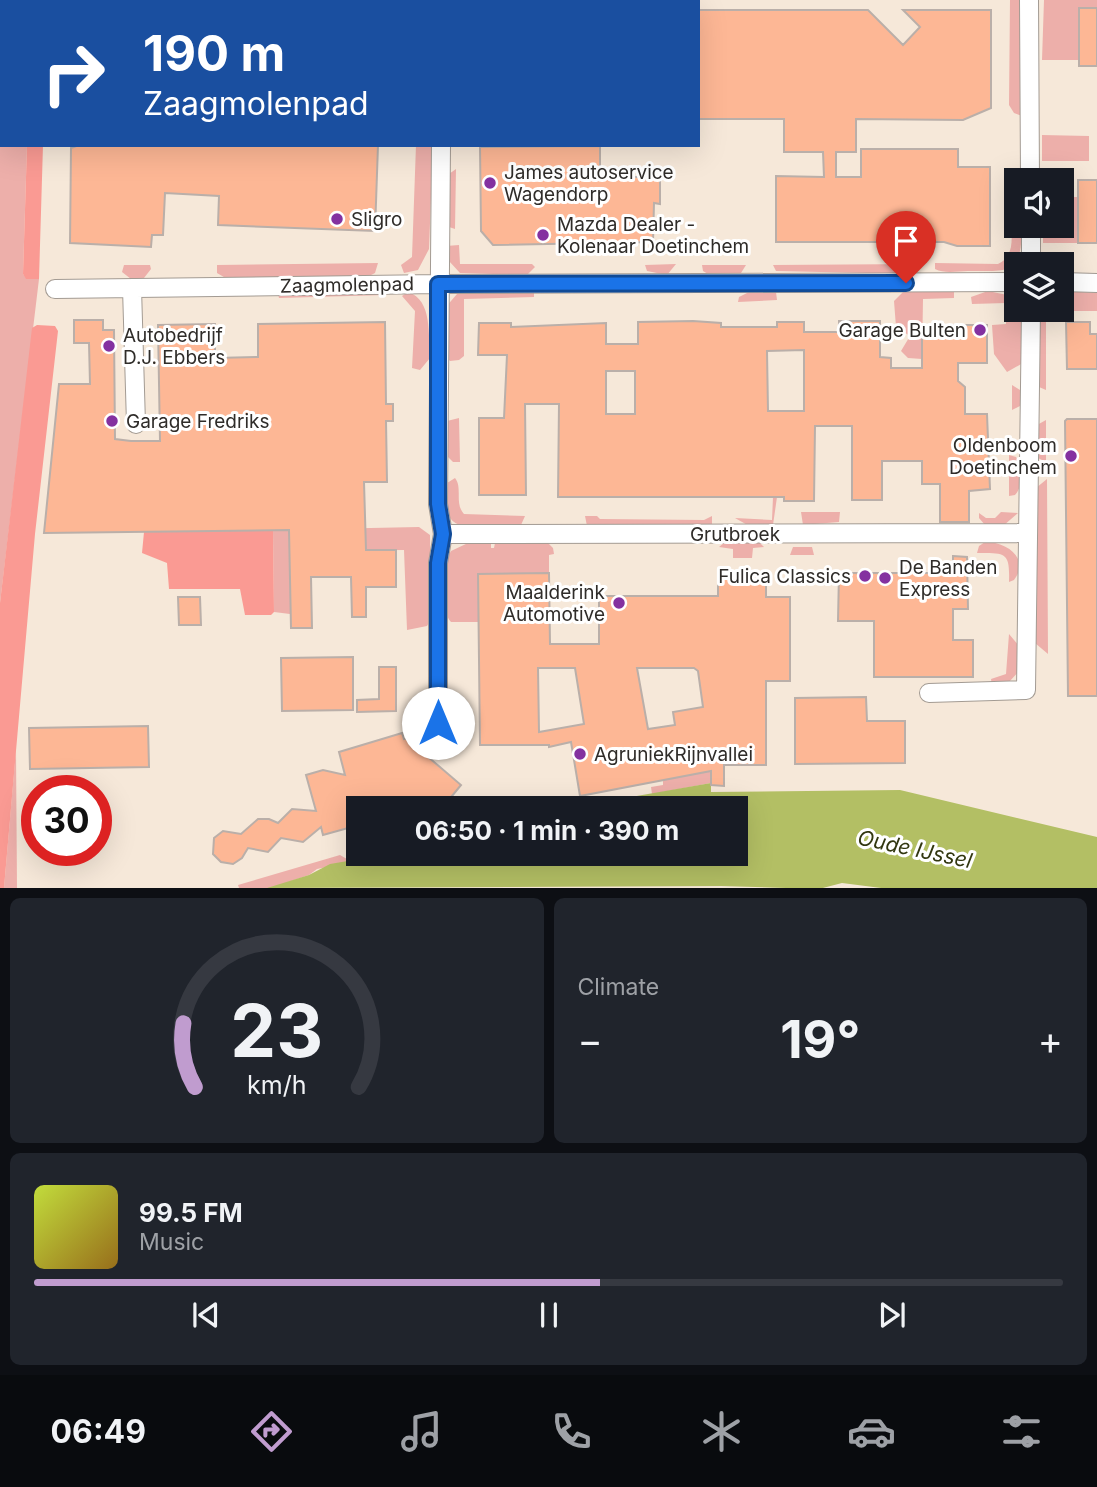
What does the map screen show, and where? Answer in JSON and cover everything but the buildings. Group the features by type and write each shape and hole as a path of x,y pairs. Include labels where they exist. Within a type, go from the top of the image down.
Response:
{"street":[{"path":"1029,0 1030,168"},
{"path":"438,723 438,563 443,534 438,504 441,147"},
{"name":"Zaagmolenpad","path":"55,289 438,284 1004,282"},
{"path":"1074,282 1097,282"},
{"path":"132,288 136,424"},
{"path":"929,693 1027,690 1031,322"},
{"name":"Grutbroek","path":"443,534 1028,533"}],"shaded area":[{"path":"700,0 1097,0 1097,888 0,888 0,147 700,147"},
{"path":"1010,0 1022,0 1022,116 1014,113 1009,105"},
{"path":"1044,0 1097,0 1097,8 1079,9 1079,60 1042,60"},
{"path":"1042,135 1089,136 1089,161 1042,161"},
{"path":"0,147 27,147 23,274 27,279 39,279 0,603"},
{"path":"27,147 43,147 39,279 26,279 23,274"},
{"path":"416,147 433,147 429,249 418,270 404,273 401,265 412,257"},
{"path":"456,169 455,229 446,226 449,174"},
{"path":"1074,197 1078,197 1078,243 1043,243 1043,238 1074,238"},
{"path":"1012,238 1021,238 1019,252 1009,252"},
{"path":"459,245 460,264 532,264 535,267 527,275 460,273 449,261 446,246"},
{"path":"1004,260 1004,269 947,272 935,269 935,263 998,264"},
{"path":"378,263 375,273 369,276 229,280 217,273 217,265"},
{"path":"676,264 667,275 647,271 645,265"},
{"path":"918,264 912,274 776,271 773,265"},
{"path":"124,265 150,265 151,269 144,278 131,279 122,272"},
{"path":"702,265 746,265 741,273 708,274 703,271"},
{"path":"385,291 385,295 279,298 278,294"},
{"path":"466,291 534,292 534,297 464,299 464,356 450,361 446,357 445,308 457,294"},
{"path":"988,291 1004,294 1004,303 972,304 971,297"},
{"path":"408,292 422,303 428,320 430,358 420,370 412,368 415,311 402,296"},
{"path":"749,292 776,292 777,300 738,302 739,297"},
{"path":"903,292 954,292 954,298 923,299 922,359 908,358 901,351 910,336 896,327 894,301"},
{"path":"1074,292 1097,293 1097,311 1074,311"},
{"path":"1022,322 1023,363 1007,372 994,354 992,325"},
{"path":"1039,322 1046,322 1046,390 1039,387"},
{"path":"37,325 55,326 58,331 35,534 4,888 0,888 0,603 32,328"},
{"path":"1012,385 1020,390 1020,406 1012,410"},
{"path":"459,418 460,462 453,462 445,454 447,421"},
{"path":"1046,420 1046,462 1038,458 1037,425"},
{"path":"1009,455 1016,457 1021,477 1018,491 1009,496"},
{"path":"455,478 464,514 525,516 521,525 473,528 456,523 448,515 444,485"},
{"path":"1047,479 1048,654 1035,643 1036,488"},
{"path":"773,497 777,497 773,525 751,527 735,518 772,520"},
{"path":"801,512 840,512 839,522 803,525"},
{"path":"1001,512 1018,513 1003,526 985,525 979,518 979,513 986,518 995,518"},
{"path":"585,516 597,516 600,519 704,520 712,516 712,524 587,526"},
{"path":"419,527 430,535 431,619 427,626 407,630 404,550 290,551 290,614 274,612 273,530"},
{"path":"273,530 274,612 271,615 245,615 240,589 169,589 167,563 142,553 144,532"},
{"path":"725,542 759,542 764,547 753,548 752,558 733,558 733,549 719,547"},
{"path":"985,542 1000,544 1018,558 1018,572 1014,580 1009,582 1009,565 1004,556 977,553 979,546"},
{"path":"468,543 491,543 491,548 494,548 495,543 548,543 554,554 549,555 549,573 478,574 479,622 451,622 447,616 444,598 446,566 451,551"},
{"path":"793,547 812,547 814,555 790,555"},
{"path":"1009,634 1019,646 1020,670 1009,682 992,686 991,679 1006,674"},
{"path":"697,708 711,765 711,783 652,794 651,787 663,785 663,780 707,772"},
{"path":"16,749 17,888 4,888"},
{"path":"340,855 346,858 346,863 317,869 309,875 271,888 239,888 238,885"}],"water":[{"name":"Oude IJssel","path":"711,783 711,792 900,790 1097,837 1097,888 881,888 842,883 823,888 267,888 309,875 330,864 346,861 346,866 748,866 748,796 637,796"}],"place":[{"name":"James autoservice Wagendorp","path":"490,183"},
{"name":"Sligro","path":"337,219"},
{"name":"Mazda Dealer - Kolenaar Doetinchem","path":"543,235"},
{"name":"Garage Bulten","path":"980,330"},
{"name":"Autobedrijf D.J. Ebbers","path":"109,346"},
{"name":"Garage Fredriks","path":"112,421"},
{"name":"Oldenboom Doetinchem","path":"1071,456"},
{"name":"Fulica Classics","path":"865,576"},
{"name":"De Banden Express","path":"885,578"},
{"name":"Maalderink Automotive","path":"619,603"},
{"name":"AgruniekRijnvallei","path":"580,754"}],"route":[{"path":"438,723 438,563 443,534 438,504 438,284 906,283"}]}
